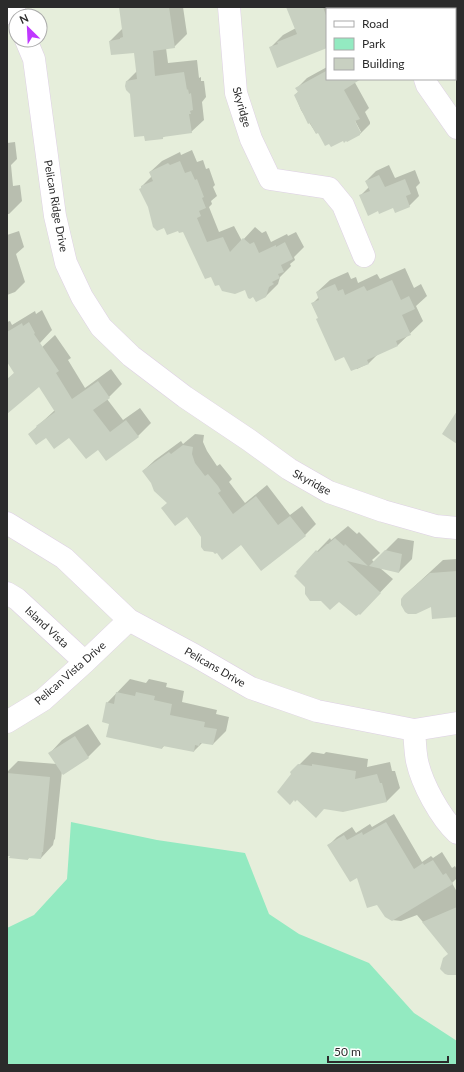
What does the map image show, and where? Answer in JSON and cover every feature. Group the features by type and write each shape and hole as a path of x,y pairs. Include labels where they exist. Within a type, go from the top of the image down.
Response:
{"street":[{"name":"Skyridge","path":"229,7 236,93 251,138 270,179 329,188 343,205 364,256"},
{"name":"Pelican Ridge Drive","path":"29,48 34,59 55,216 66,263 82,297 101,327 126,351 186,397"},
{"path":"425,80 427,85 457,128"},
{"name":"Skyridge","path":"186,397 289,469 329,492 383,511 428,524 457,528"},
{"name":"Pelicans Drive","path":"7,523 64,558 129,620 251,688 317,710 414,730 457,723"},
{"name":"Island Vista","path":"7,593 17,599 85,662"},
{"name":"Pelican Vista Drive","path":"7,722 43,700 129,620"},
{"path":"414,730 417,761 425,784 438,808 457,834"}],"green space":[{"path":"71,822 157,840 245,853 269,914 299,934 369,963 414,1013 457,1041 457,1065 7,1065 7,928 34,915 67,879"}],"building":[{"path":"119,7 169,7 175,48 153,51 155,76 184,72 187,90 188,89 189,94 191,93 193,110 190,111 191,114 189,114 192,133 145,141 144,136 134,137 130,94 126,90 125,86 126,81 137,79 134,53 111,55 109,41 123,37"},
{"path":"286,7 323,7 326,15 326,48 277,68 269,47 297,34"},
{"path":"326,71 326,80 359,80 344,90 360,119 355,121 361,133 360,135 344,143 343,141 331,147 329,144 325,146 318,133 316,134 310,123 308,124 294,95 298,92 295,88"},
{"path":"180,161 185,173 191,171 195,180 197,179 204,197 202,198 206,208 199,211 201,216 197,218 207,242 223,237 230,252 243,238 250,244 254,242 259,253 285,242 293,259 281,265 284,272 278,274 280,278 272,282 274,284 269,287 266,297 256,302 253,297 250,299 248,298 245,290 235,294 222,291 219,285 215,286 211,277 205,279 183,232 179,233 178,231 167,235 164,228 157,231 153,227 148,207 139,189 141,186 153,181 149,172 168,163 170,165"},
{"path":"379,175 385,187 405,179 411,194 406,196 410,207 395,213 393,208 379,214 378,211 368,216 359,195 370,191 365,181"},
{"path":"392,280 401,300 409,296 415,309 402,315 411,335 396,341 398,346 367,360 369,364 351,371 344,357 335,361 316,319 318,318 311,303 319,300 316,292 335,284 338,291 343,289 345,295 364,286 367,291"},
{"path":"29,322 35,333 34,334 59,371 56,373 72,399 98,381 110,398 93,410 110,432 126,420 139,437 106,461 98,450 86,459 69,438 54,449 46,438 36,445 28,434 55,412 39,387 7,414 7,379 14,373 7,362 7,332 22,323 23,326"},
{"path":"457,411 457,444 442,434"},
{"path":"183,445 193,447 192,454 195,463 205,476 208,474 218,486 221,491 218,493 233,514 256,496 278,525 290,516 306,536 261,571 241,545 222,560 217,553 215,554 213,552 204,551 201,547 201,537 187,517 175,526 161,508 167,503 154,491 151,483 142,471 169,452 171,454"},
{"path":"335,538 344,546 345,544 368,566 347,561 381,593 360,615 359,614 356,616 339,602 330,610 321,601 310,601 305,594 305,587 294,576 316,550 318,552"},
{"path":"385,550 402,554 399,573 369,566"},
{"path":"457,571 457,617 432,619 431,607 416,614 408,614 405,612 401,605 401,599 430,573"},
{"path":"116,692 135,696 136,692 155,696 154,700 172,704 170,715 205,722 204,727 217,729 213,745 200,743 199,746 195,745 194,752 163,746 162,749 106,737 109,724 102,722 106,702 114,704"},
{"path":"75,736 89,758 63,775 48,753"},
{"path":"298,764 312,766 312,764 356,771 355,779 377,774 380,783 382,783 387,802 343,812 324,809 316,818 297,800 295,802 294,800 290,805 277,792 291,774 290,772"},
{"path":"7,773 50,777 43,852 41,859 28,858 28,860 9,858 10,856 7,856"},
{"path":"386,822 414,869 423,863 424,865 433,860 443,875 446,873 453,884 392,921 385,917 377,905 367,908 357,878 350,882 327,845 344,835 347,840 362,832 363,835"},
{"path":"457,907 457,975 448,975 440,969 443,958 448,954 422,922"}]}
